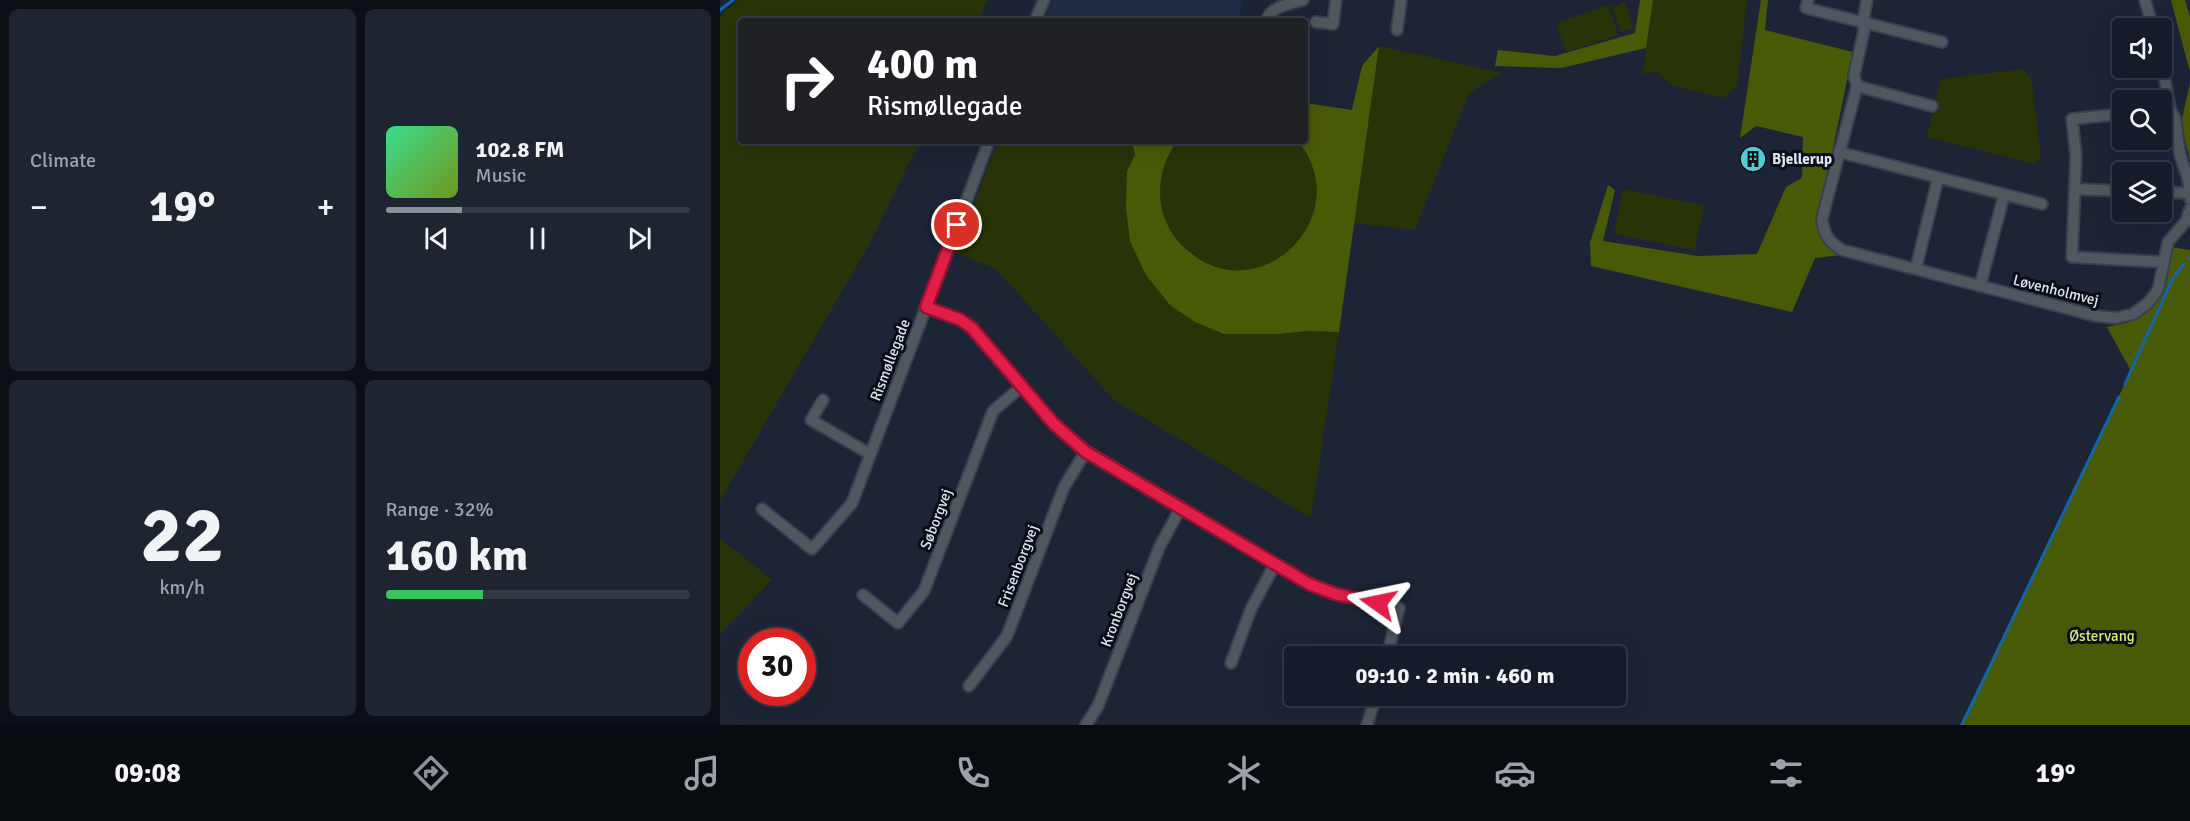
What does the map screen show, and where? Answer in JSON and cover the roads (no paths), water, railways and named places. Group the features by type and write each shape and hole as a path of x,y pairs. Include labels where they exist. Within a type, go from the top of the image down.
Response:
{"street":[{"path":"1036,18 1044,0"},
{"path":"1267,18 1275,8 1303,0"},
{"path":"1316,22 1333,24 1336,0"},
{"path":"1397,30 1401,0"},
{"path":"1808,0 1806,8 1942,42"},
{"name":"Løvenholmvej","path":"1867,0 1863,22 1864,31 1854,75 1857,86 1822,219 1824,233 1831,243 1842,250 2096,316 2116,318 2133,314 2148,303 2158,290 2168,242 2186,221 2190,209"},
{"path":"2145,0 2150,18"},
{"path":"1857,86 1932,106"},
{"path":"2112,115 2072,118 2076,156 2072,258 2163,262"},
{"path":"2172,115 2175,118 2180,155 2188,179 2190,199"},
{"name":"Rismøllegade","path":"762,509 812,549 852,503 988,144"},
{"path":"1839,152 2042,204"},
{"path":"1916,268 1938,178"},
{"path":"2076,189 2112,190"},
{"path":"2172,192 2189,193"},
{"path":"1980,286 2004,195"},
{"path":"926,307 961,320 972,328 1054,424 1086,452 1309,584 1335,594 1399,608 1390,646"},
{"name":"Søborgvej","path":"863,595 898,623 924,591 993,411 1021,387"},
{"path":"823,400 811,420 870,454"},
{"name":"Frisenborgvej","path":"969,686 1007,636 1064,487 1086,452"},
{"name":"Kronborgvej","path":"1086,725 1098,706 1159,548 1181,507"},
{"path":"1231,663 1251,609 1275,564"},
{"path":"1367,725 1373,706"}],"waterway":[{"path":"720,10 733,0"},
{"path":"2125,384 2173,278 2184,264"},
{"path":"1962,725 2119,397"}],"place":[{"name":"Bjellerup","path":"1753,159"}],"park label":[{"name":"Østervang","path":"2102,636"}]}
